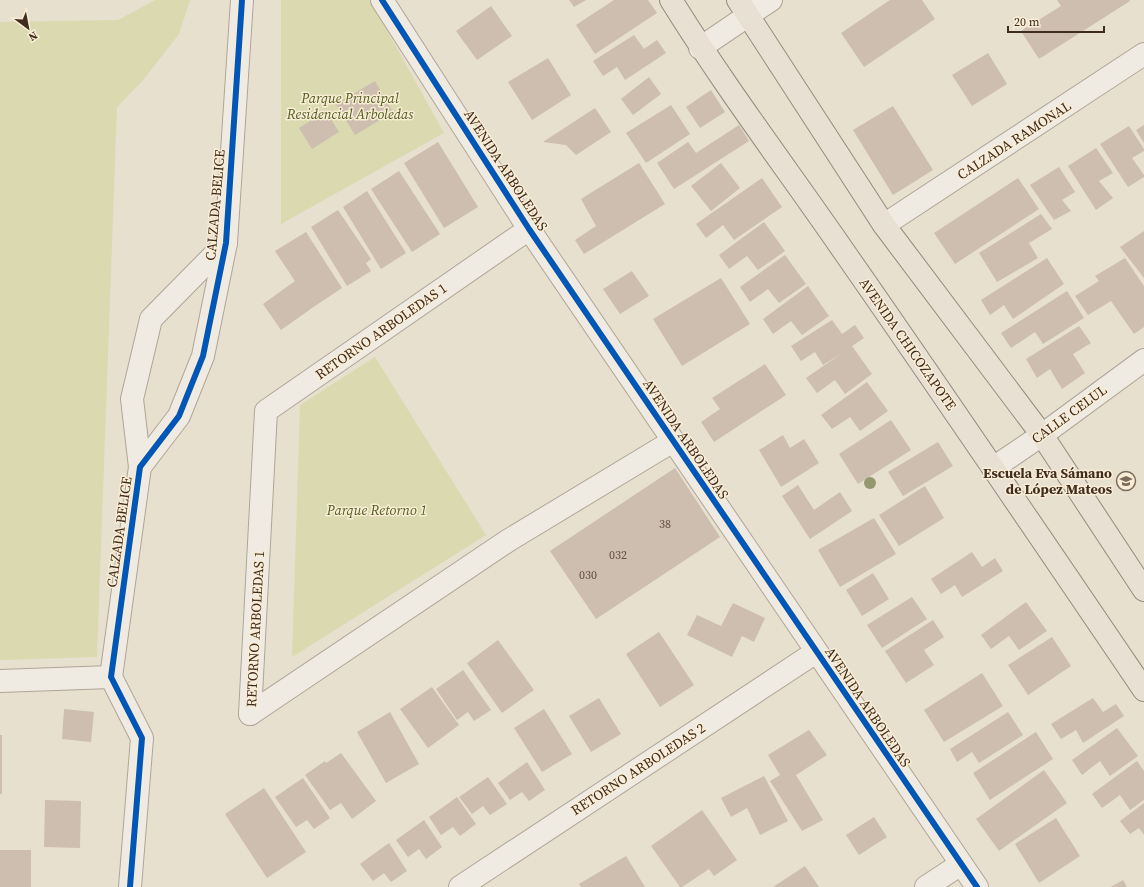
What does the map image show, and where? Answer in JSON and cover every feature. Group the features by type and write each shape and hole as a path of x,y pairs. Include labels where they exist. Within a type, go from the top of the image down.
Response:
{"main road":[{"name":"AVENIDA CHICOZAPOTE","path":"671,0 700,48 845,252 1144,690"},
{"path":"743,8 884,226 1042,435 1144,590"}],"street":[{"name":"CALZADA BELICE","path":"111,677 140,467 179,416 203,356 226,243 242,0"},
{"name":"AVENIDA ARBOLEDAS","path":"382,0 529,229 977,887"},
{"path":"700,48 743,8 771,0"},
{"name":"CALZADA RAMONAL","path":"884,226 1144,54"},
{"name":"RETORNO ARBOLEDAS 1","path":"529,229 266,411 250,714 509,540 673,441"},
{"path":"140,467 132,400 151,319 226,243"},
{"name":"CALLE CELUL","path":"993,468 1042,435 1144,360"},
{"name":"RETORNO ARBOLEDAS 2","path":"460,887 816,652"},
{"path":"0,681 111,677 142,738 130,887"},
{"path":"926,887 961,864"}],"green space":[{"path":"155,0 190,0 179,34 144,79 117,107 97,657 0,660 0,22 118,20"},
{"name":"Parque Principal Residencial Arboledas","path":"281,0 370,0 444,133 281,224"},
{"name":"Parque Retorno 1","path":"375,357 486,535 292,657 300,405"}],"building":[{"path":"569,0 586,0 574,7"},
{"path":"614,0 648,0 657,13 595,54 576,25"},
{"path":"890,0 922,0 935,19 864,67 841,33"},
{"path":"1057,0 1130,1 1039,59 1021,31 1061,6"},
{"path":"491,6 512,36 477,60 456,31"},
{"path":"634,35 644,49 657,40 666,53 625,80 617,67 603,76 593,61"},
{"path":"988,53 1007,84 972,106 952,75"},
{"path":"548,58 571,95 532,120 508,82"},
{"path":"649,77 661,94 633,115 621,99"},
{"path":"375,81 393,112 355,135 336,104"},
{"path":"711,90 725,112 700,128 686,107"},
{"path":"671,105 690,134 646,163 626,133"},
{"path":"893,106 933,170 893,195 853,130"},
{"path":"595,108 611,132 576,155 566,145 543,142"},
{"path":"326,111 339,132 312,149 299,128"},
{"path":"739,125 749,141 674,189 657,163 688,142 696,153"},
{"path":"1144,125 1144,143 1136,130"},
{"path":"1129,126 1144,149 1144,151 1132,158 1144,177 1128,187 1100,144"},
{"path":"438,142 478,207 444,228 404,163"},
{"path":"1096,148 1113,173 1099,181 1113,198 1096,210 1068,166"},
{"path":"639,163 665,204 584,254 575,240 596,226 581,199"},
{"path":"721,163 740,188 711,211 691,186"},
{"path":"1059,167 1075,192 1062,200 1071,211 1054,220 1030,185"},
{"path":"399,171 440,234 412,252 371,189"},
{"path":"762,178 782,207 734,240 723,225 706,238 696,224"},
{"path":"1018,178 1039,209 955,264 934,233"},
{"path":"367,191 406,253 381,269 343,207"},
{"path":"338,210 371,259 366,263 371,271 347,286 311,227"},
{"path":"1041,214 1052,229 1029,243 1038,258 997,282 979,253"},
{"path":"764,222 785,251 758,270 747,256 729,269 719,255"},
{"path":"1144,231 1144,278 1120,247"},
{"path":"306,232 342,288 281,330 263,304 295,281 275,251"},
{"path":"785,255 806,284 779,303 768,289 750,302 740,287"},
{"path":"1047,258 1064,284 1013,319 1004,305 990,315 981,300"},
{"path":"1125,258 1144,286 1144,327 1134,334 1111,301 1088,315 1075,296 1099,281 1095,276"},
{"path":"632,271 649,296 620,314 603,289"},
{"path":"721,278 750,324 682,366 653,319"},
{"path":"808,286 829,316 802,335 791,321 773,334 763,319"},
{"path":"1067,291 1084,318 1043,344 1035,332 1011,348 1001,333"},
{"path":"832,320 842,334 855,325 864,338 852,346 872,374 845,394 835,380 817,393 806,378 842,353 823,365 815,352 801,361 791,346"},
{"path":"1079,326 1091,343 1073,354 1085,373 1062,389 1050,369 1037,378 1026,359"},
{"path":"765,364 786,395 714,442 701,422 720,409 712,398"},
{"path":"867,382 888,411 860,431 850,417 832,429 821,415"},
{"path":"891,420 911,450 858,484 839,454"},
{"path":"783,435 790,448 804,439 819,463 781,487 759,450"},
{"path":"938,442 953,466 903,496 888,472"},
{"path":"675,468 720,537 596,619 550,551"},
{"path":"798,485 814,510 840,492 852,511 810,539 782,496"},
{"path":"925,486 944,518 899,546 879,515"},
{"path":"874,518 896,554 840,587 818,550"},
{"path":"972,552 982,567 995,558 1003,571 962,597 955,585 941,594 931,579"},
{"path":"873,573 889,599 862,616 846,590"},
{"path":"912,597 927,619 882,648 867,625"},
{"path":"1026,602 1047,631 1019,650 1009,636 991,649 981,635"},
{"path":"733,603 765,618 754,642 742,636 732,657 687,635 697,615 721,626"},
{"path":"933,620 944,637 924,650 934,665 906,683 885,651"},
{"path":"659,632 694,685 660,707 626,654"},
{"path":"1052,637 1071,666 1028,695 1008,665"},
{"path":"498,640 534,690 502,713 467,663"},
{"path":"463,670 491,710 474,721 468,712 457,720 436,689"},
{"path":"982,673 1003,706 944,742 924,710"},
{"path":"432,687 459,725 428,748 400,709"},
{"path":"599,698 621,734 591,752 569,716"},
{"path":"1093,698 1103,712 1116,704 1124,716 1083,743 1076,730 1061,739 1051,724"},
{"path":"64,709 94,712 91,742 62,739"},
{"path":"544,709 572,754 542,772 514,728"},
{"path":"390,712 419,764 386,783 357,732"},
{"path":"1008,712 1023,735 979,763 972,752 957,762 950,749"},
{"path":"1117,728 1138,756 1110,776 1100,761 1082,775 1072,760"},
{"path":"809,730 827,755 796,775 823,820 802,831 770,781 780,775 768,755"},
{"path":"1036,732 1053,759 990,800 973,773"},
{"path":"0,735 2,735 2,794 0,794"},
{"path":"341,753 376,801 352,819 341,803 330,810 305,775 325,761 326,763"},
{"path":"1137,761 1144,771 1144,800 1130,810 1120,795 1102,808 1092,794"},
{"path":"527,762 545,790 529,801 522,792 510,800 498,783"},
{"path":"1044,770 1067,803 999,851 976,819"},
{"path":"764,776 788,821 760,835 747,808 731,817 721,798"},
{"path":"488,777 507,804 490,815 483,806 472,814 459,797"},
{"path":"303,778 330,818 314,829 307,820 296,827 275,797"},
{"path":"264,788 306,852 267,878 225,814"},
{"path":"457,797 476,824 460,836 453,827 441,835 429,817"},
{"path":"45,800 81,801 80,848 44,847"},
{"path":"1144,803 1144,835 1139,828 1130,834 1120,821"},
{"path":"702,810 737,860 714,876 709,869 680,887 651,846"},
{"path":"874,817 887,837 859,855 846,835"},
{"path":"1056,818 1080,856 1039,883 1015,844"},
{"path":"424,820 442,847 426,859 419,849 408,857 396,840"},
{"path":"389,843 407,871 391,882 384,873 373,881 360,864"},
{"path":"0,850 31,850 31,887 0,887"},
{"path":"626,856 645,887 581,887 579,884"},
{"path":"805,866 819,887 773,887"},
{"path":"1123,880 1127,887 1111,887"}],"cycle path":[{"path":"130,887 142,738 111,677 140,467 179,416 203,356 226,243 242,0"},
{"path":"382,0 529,229 977,887"}],"place":[{"name":"Escuela Eva Sámano de López Mateos","path":"1126,481"}]}
